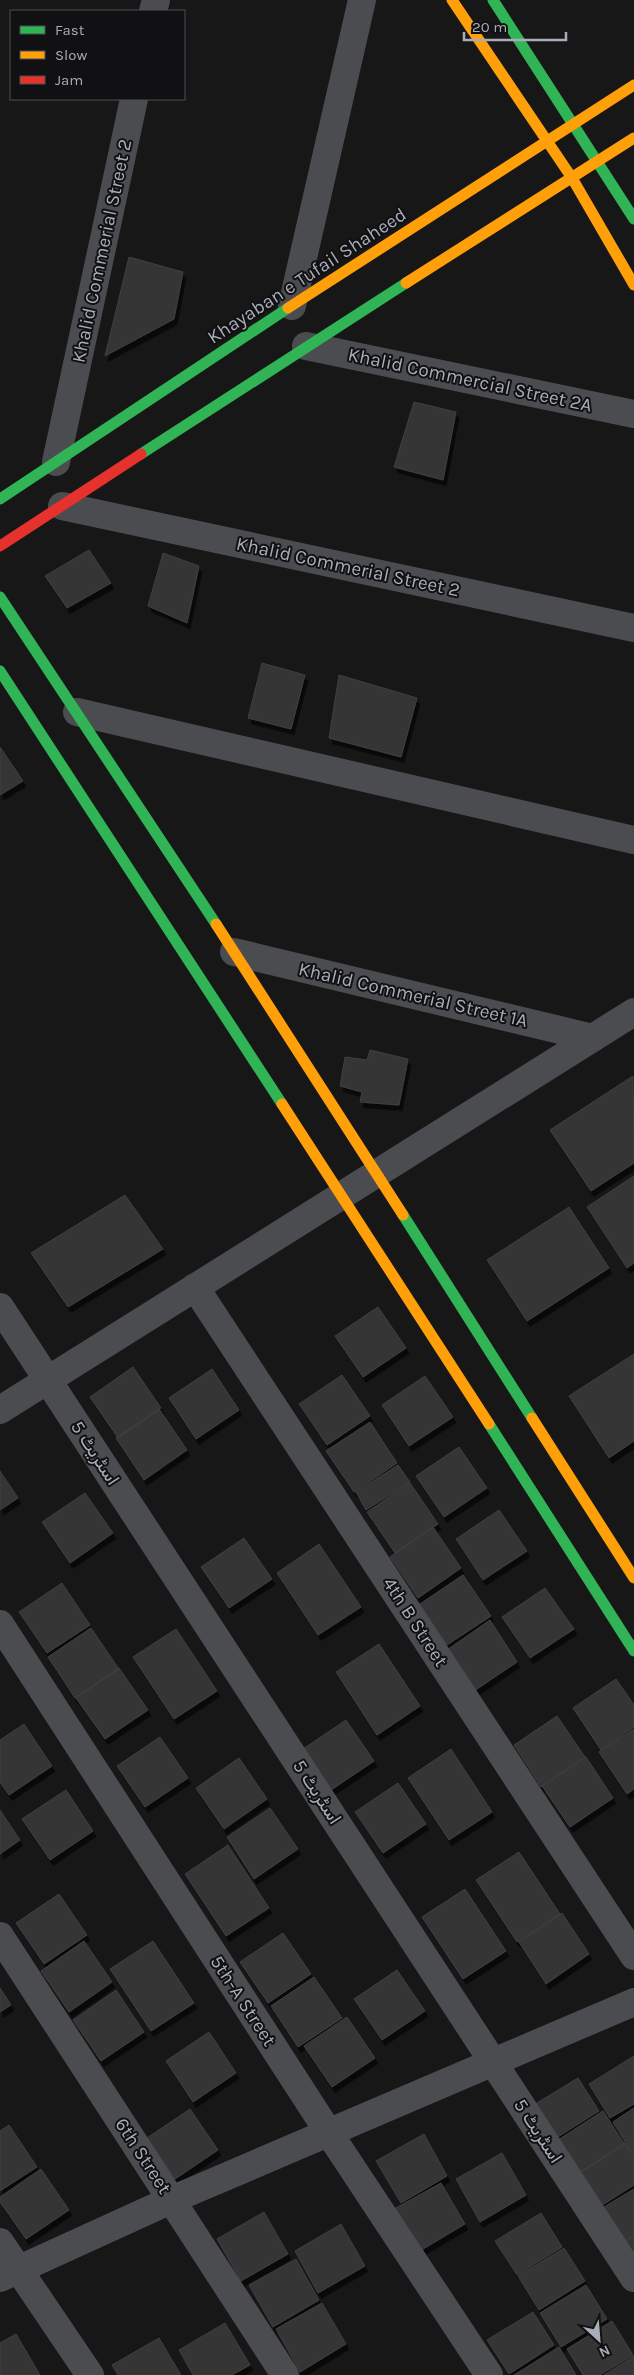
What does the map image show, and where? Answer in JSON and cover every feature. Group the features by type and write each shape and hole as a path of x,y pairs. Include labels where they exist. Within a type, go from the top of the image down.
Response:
{"street":[{"path":"292,306 362,0"},
{"path":"452,0 572,178 634,286"},
{"path":"493,0 634,219"},
{"name":"Khayaban e Tufail Shaheed","path":"0,499 292,306 634,85"},
{"name":"Khalid Commerial Street 2","path":"56,462 134,100"},
{"path":"0,546 306,346 634,138"},
{"name":"Khalid Commercial Street 2A","path":"306,346 634,414"},
{"name":"Khalid Commerial Street 2","path":"62,506 634,628"},
{"path":"0,597 377,1173 634,1578"},
{"path":"0,671 44,743 342,1195 634,1651"},
{"path":"77,712 634,840"},
{"name":"Khalid Commerial Street 1A","path":"234,952 593,1038"},
{"path":"0,1410 634,1012"},
{"name":"4th B Street","path":"195,1287 634,1956"},
{"name":"اسٹریٹ 5","path":"0,1307 634,2278"},
{"name":"5th-A Street","path":"0,1624 329,2133 489,2375"},
{"name":"6th Street","path":"0,1936 285,2375"},
{"path":"9,2274 171,2200 494,2064 634,2002"},
{"path":"0,2242 9,2274 90,2375"}],"building":[{"path":"129,257 183,272 174,319 105,356"},
{"path":"414,402 456,412 443,480 394,467"},
{"path":"89,550 111,583 67,608 45,576"},
{"path":"163,553 199,566 187,623 148,606"},
{"path":"262,663 305,675 291,729 248,718"},
{"path":"339,675 417,698 401,757 329,738"},
{"path":"0,747 23,781 0,795"},
{"path":"370,1050 408,1059 399,1105 360,1102 362,1092 340,1086 345,1057 367,1060"},
{"path":"633,1076 634,1163 591,1191 550,1130"},
{"path":"634,1176 634,1263 627,1268 587,1207"},
{"path":"125,1195 163,1249 68,1307 31,1253"},
{"path":"569,1207 609,1268 527,1321 487,1260"},
{"path":"378,1307 406,1348 363,1377 335,1336"},
{"path":"634,1354 634,1441 609,1458 569,1396"},
{"path":"133,1367 161,1408 118,1438 90,1397"},
{"path":"212,1369 239,1410 196,1439 169,1398"},
{"path":"342,1375 370,1416 327,1445 299,1404"},
{"path":"425,1376 453,1417 409,1446 382,1405"},
{"path":"159,1409 187,1450 144,1480 116,1438"},
{"path":"370,1422 397,1463 354,1492 326,1451"},
{"path":"459,1447 487,1488 444,1517 416,1476"},
{"path":"398,1465 410,1482 366,1510 356,1492"},
{"path":"0,1471 18,1498 0,1510"},
{"path":"410,1483 438,1524 395,1553 367,1512"},
{"path":"85,1493 113,1533 70,1563 42,1522"},
{"path":"499,1510 527,1551 483,1580 456,1539"},
{"path":"433,1527 461,1568 418,1598 390,1557"},
{"path":"244,1538 272,1579 229,1608 201,1567"},
{"path":"319,1544 361,1607 318,1635 277,1573"},
{"path":"463,1575 491,1616 447,1645 420,1604"},
{"path":"62,1583 90,1625 47,1653 19,1612"},
{"path":"545,1588 574,1629 530,1658 502,1617"},
{"path":"490,1620 517,1662 474,1691 447,1650"},
{"path":"91,1628 119,1669 75,1698 48,1657"},
{"path":"176,1629 217,1691 174,1719 133,1657"},
{"path":"379,1644 420,1706 377,1735 336,1672"},
{"path":"119,1668 148,1710 105,1739 76,1698"},
{"path":"616,1679 634,1705 634,1727 601,1750 573,1708"},
{"path":"557,1716 585,1757 541,1787 514,1745"},
{"path":"346,1720 374,1761 331,1790 303,1749"},
{"path":"24,1724 52,1766 9,1795 0,1782 0,1740"},
{"path":"634,1729 634,1789 627,1794 599,1752"},
{"path":"160,1737 188,1778 145,1807 117,1766"},
{"path":"451,1749 492,1812 449,1840 408,1778"},
{"path":"586,1757 613,1798 570,1827 542,1786"},
{"path":"239,1758 267,1799 224,1829 196,1788"},
{"path":"398,1783 426,1824 383,1853 355,1812"},
{"path":"66,1790 93,1831 50,1860 22,1819"},
{"path":"270,1808 298,1849 254,1879 227,1837"},
{"path":"0,1810 20,1840 0,1854"},
{"path":"228,1845 269,1908 226,1936 185,1874"},
{"path":"519,1852 560,1914 517,1942 476,1880"},
{"path":"465,1889 506,1951 463,1979 422,1917"},
{"path":"59,1894 87,1935 44,1964 16,1923"},
{"path":"562,1913 589,1954 546,1984 519,1942"},
{"path":"283,1933 311,1974 268,2003 240,1962"},
{"path":"84,1941 112,1982 69,2012 41,1971"},
{"path":"153,1941 194,2003 151,2031 110,1969"},
{"path":"397,1970 425,2011 382,2040 354,1999"},
{"path":"314,1977 342,2018 298,2047 271,2006"},
{"path":"0,1988 11,2005 0,2012"},
{"path":"116,1990 144,2032 101,2061 73,2020"},
{"path":"347,2017 375,2058 332,2087 304,2046"},
{"path":"209,2032 236,2073 193,2102 166,2061"},
{"path":"634,2056 634,2104 610,2118 589,2084"},
{"path":"578,2078 599,2111 553,2140 532,2106"},
{"path":"634,2108 634,2156 613,2122"},
{"path":"190,2109 218,2150 175,2179 147,2138"},
{"path":"603,2111 625,2145 579,2173 558,2140"},
{"path":"9,2125 37,2167 0,2191 0,2131"},
{"path":"424,2134 447,2176 401,2203 376,2161"},
{"path":"625,2143 634,2158 634,2185 601,2206 580,2172"},
{"path":"502,2153 526,2195 480,2222 456,2179"},
{"path":"41,2169 69,2210 26,2239 0,2202 0,2197"},
{"path":"441,2183 465,2224 418,2252 394,2209"},
{"path":"634,2189 634,2236 625,2241 604,2207"},
{"path":"264,2212 288,2254 241,2281 217,2239"},
{"path":"541,2213 562,2247 517,2275 495,2241"},
{"path":"341,2224 365,2266 318,2293 295,2251"},
{"path":"634,2236 634,2254 626,2241"},
{"path":"564,2248 585,2281 539,2310 518,2276"},
{"path":"296,2259 319,2300 273,2327 249,2285"},
{"path":"586,2285 607,2319 561,2347 540,2313"},
{"path":"322,2303 346,2344 300,2372 276,2329"},
{"path":"533,2312 554,2345 509,2374 487,2340"},
{"path":"612,2321 633,2355 600,2375 583,2375 567,2349"},
{"path":"225,2323 250,2365 232,2375 193,2375 179,2350"},
{"path":"16,2334 40,2375 0,2375 0,2343"},
{"path":"159,2338 181,2375 118,2375 112,2365"},
{"path":"559,2347 576,2375 514,2375"},
{"path":"634,2356 634,2375 604,2375"}],"traffic: fast":[{"path":"493,0 634,219"},
{"path":"141,454 406,283"},
{"path":"0,499 288,308"},
{"path":"0,597 216,924"},
{"path":"0,671 282,1104"},
{"path":"403,1215 532,1418"},
{"path":"489,1424 634,1651"}],"traffic: slow":[{"path":"452,0 572,178 634,285"},
{"path":"288,308 634,85"},
{"path":"406,283 634,138"},
{"path":"216,924 403,1215"},
{"path":"282,1104 489,1424"},
{"path":"532,1418 634,1578"}],"traffic: jam":[{"path":"0,546 141,454"}]}
